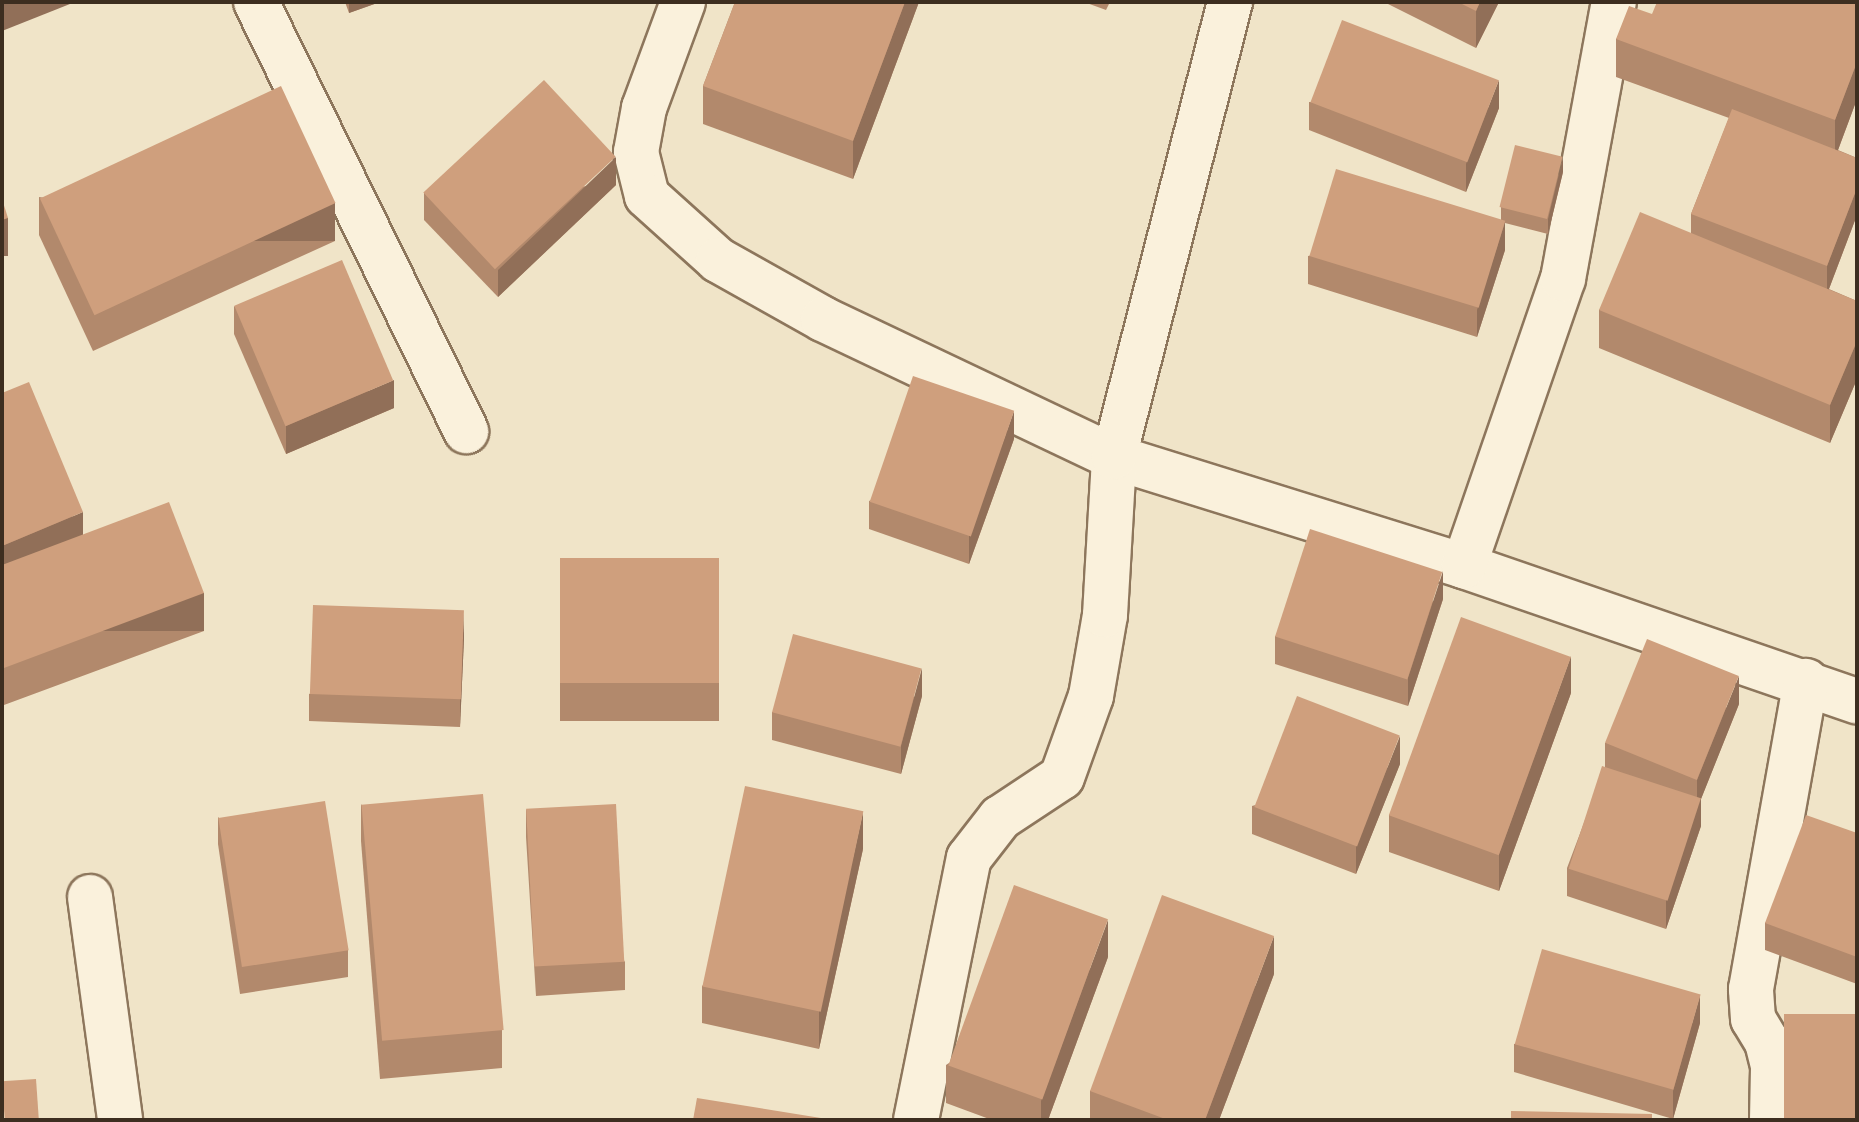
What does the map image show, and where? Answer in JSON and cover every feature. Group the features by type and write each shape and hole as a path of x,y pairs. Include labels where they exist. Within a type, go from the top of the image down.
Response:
{"street":[{"path":"256,2 466,431"},
{"path":"683,2 644,108 636,152 647,196 718,260 823,319 1114,457 1464,566 1857,701"},
{"path":"916,1120 969,858 1000,818 1062,777 1091,696 1105,615 1114,457 1230,2"},
{"path":"1464,566 1563,279 1614,2"},
{"path":"1772,1120 1773,1066 1753,1019 1751,989 1806,681"},
{"path":"90,897 120,1120"}],"building":[{"path":"735,2 905,2 853,141 703,86"},
{"path":"1458,2 1480,2 1476,11"},
{"path":"1657,2 1857,2 1857,62 1835,120 1616,39 1629,6 1652,14"},
{"path":"1342,20 1499,80 1467,162 1310,102"},
{"path":"544,80 616,157 495,269 423,193"},
{"path":"281,86 336,203 94,315 40,198"},
{"path":"1732,109 1857,158 1857,188 1827,266 1691,214"},
{"path":"1515,145 1563,157 1547,219 1500,207"},
{"path":"1336,169 1505,221 1479,308 1309,256"},
{"path":"2,199 8,218 2,220"},
{"path":"1640,212 1857,301 1857,341 1830,405 1599,310"},
{"path":"342,260 393,381 285,426 234,306"},
{"path":"913,376 1014,411 971,537 870,502"},
{"path":"29,382 83,512 2,546 2,393"},
{"path":"169,502 204,593 4,668 2,565"},
{"path":"1310,529 1442,572 1407,679 1275,636"},
{"path":"560,558 719,558 719,683 560,683"},
{"path":"313,605 464,610 461,699 310,694"},
{"path":"1461,617 1571,657 1499,855 1389,815"},
{"path":"793,634 921,668 901,747 772,712"},
{"path":"1647,639 1739,676 1697,780 1605,743"},
{"path":"1297,696 1400,735 1357,847 1254,807"},
{"path":"1602,766 1701,798 1668,901 1569,869"},
{"path":"745,786 863,811 821,1012 702,987"},
{"path":"483,794 504,1030 382,1041 361,805"},
{"path":"325,801 349,950 242,967 218,818"},
{"path":"616,804 624,962 534,966 526,809"},
{"path":"1806,815 1857,833 1857,957 1765,923"},
{"path":"1014,885 1108,919 1042,1100 948,1065"},
{"path":"1162,895 1274,936 1205,1120 1168,1120 1090,1091"},
{"path":"1542,949 1701,994 1673,1090 1515,1044"},
{"path":"1784,1014 1857,1014 1857,1120 1784,1120"},
{"path":"36,1079 39,1120 5,1120 2,1081"},
{"path":"697,1098 827,1119 827,1120 693,1120"},
{"path":"1511,1111 1652,1114 1652,1120 1511,1120"}]}
